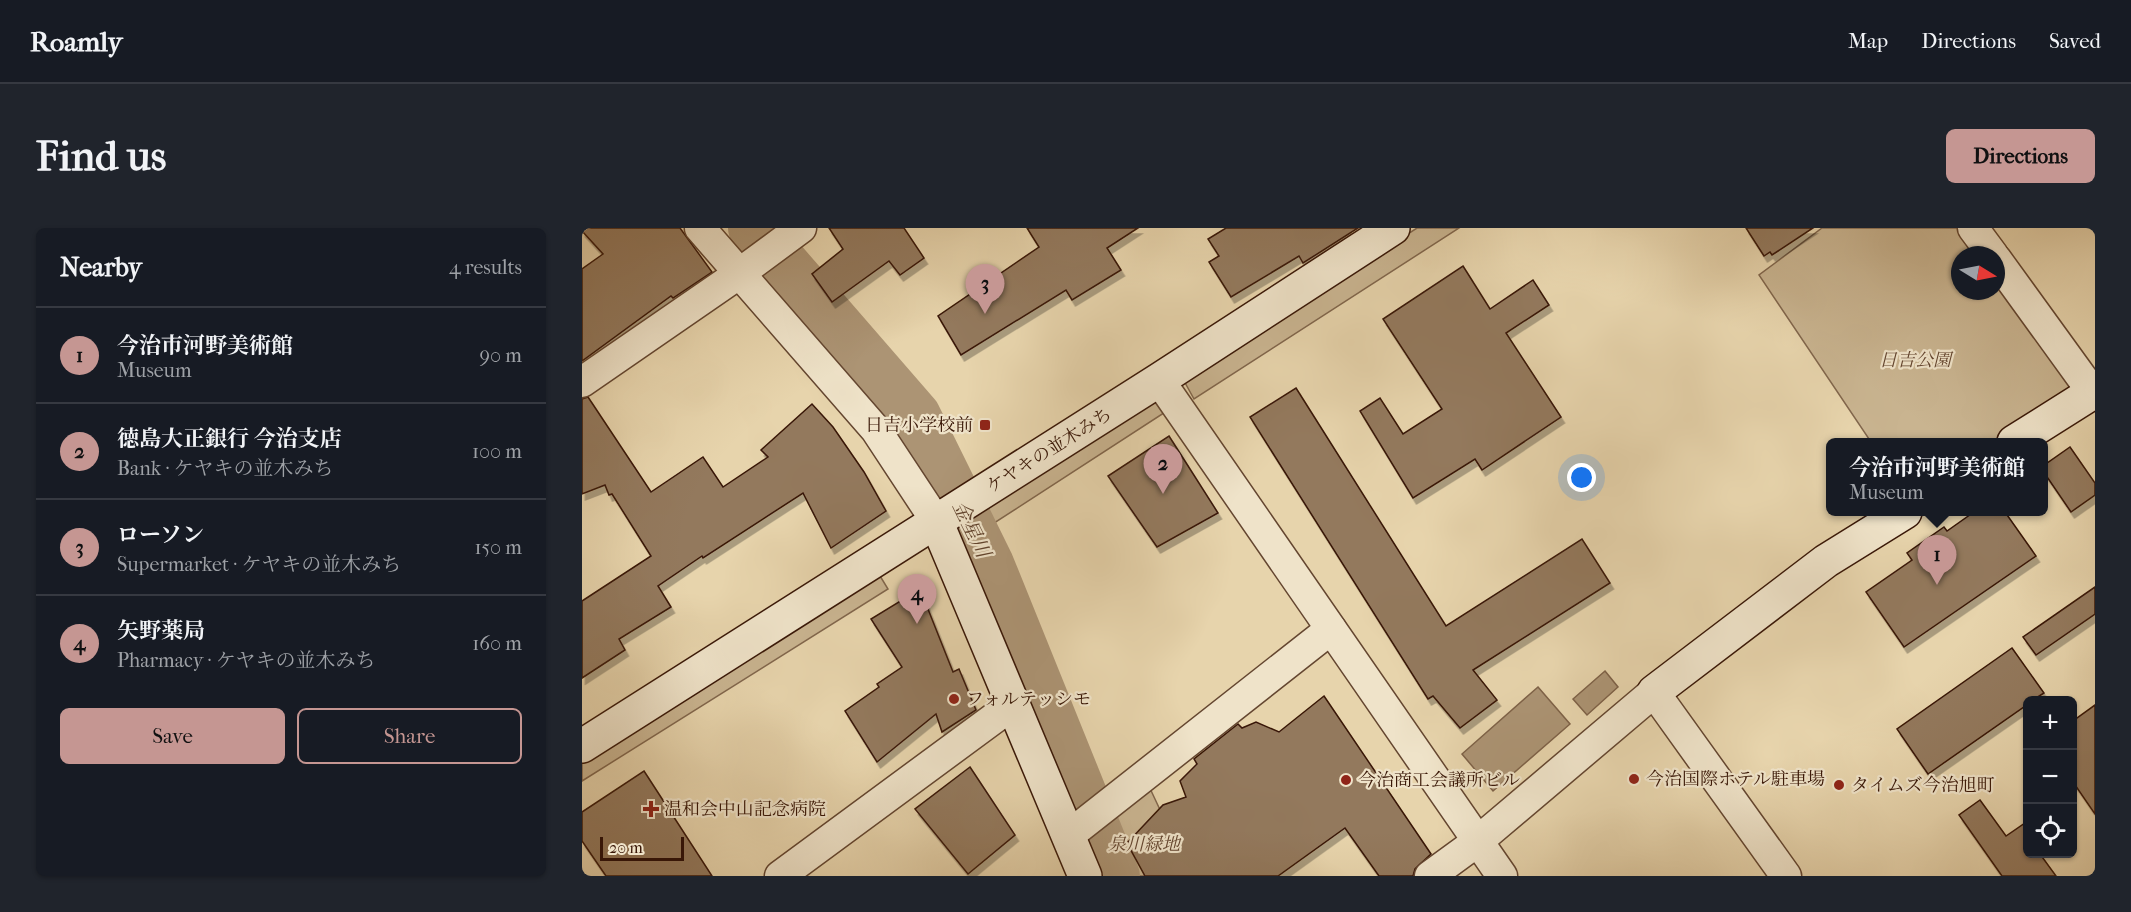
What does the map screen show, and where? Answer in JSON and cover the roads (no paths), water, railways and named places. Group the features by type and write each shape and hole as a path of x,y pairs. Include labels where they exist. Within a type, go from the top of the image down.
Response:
{"street":[{"path":"700,228 876,430 936,521 1085,876"},
{"path":"582,382 801,228"},
{"path":"1973,228 1986,246"},
{"name":"ケヤキの並木みち","path":"582,746 1159,380 1388,229"},
{"path":"2005,271 2094,394 2021,438"},
{"path":"1159,380 1503,876"},
{"path":"1430,876 1478,841 1654,692 1826,561 1899,516"},
{"path":"1068,836 1331,629"},
{"path":"1654,692 1786,876"},
{"path":"780,876 1012,705"}],"waterway":[{"name":"金星川","path":"753,228 916,416 989,564 1115,876"}],"place":[{"name":"ローソン","path":"985,314"},
{"name":"日吉小学校前","path":"985,425"},
{"name":"徳島大正銀行 今治支店","path":"1163,494"},
{"name":"今治市河野美術館","path":"1937,585"},
{"name":"矢野薬局","path":"917,624"},
{"name":"フォルテッシモ","path":"954,699"},
{"name":"今治国際ホテル駐車場","path":"1634,779"},
{"name":"今治商工会議所ビル","path":"1346,780"},
{"name":"タイムズ今治旭町","path":"1839,785"},
{"name":"温和会中山記念病院","path":"651,809"}],"park label":[{"name":"日吉公園","path":"1915,360"},
{"name":"泉川緑地","path":"1144,844"}]}
